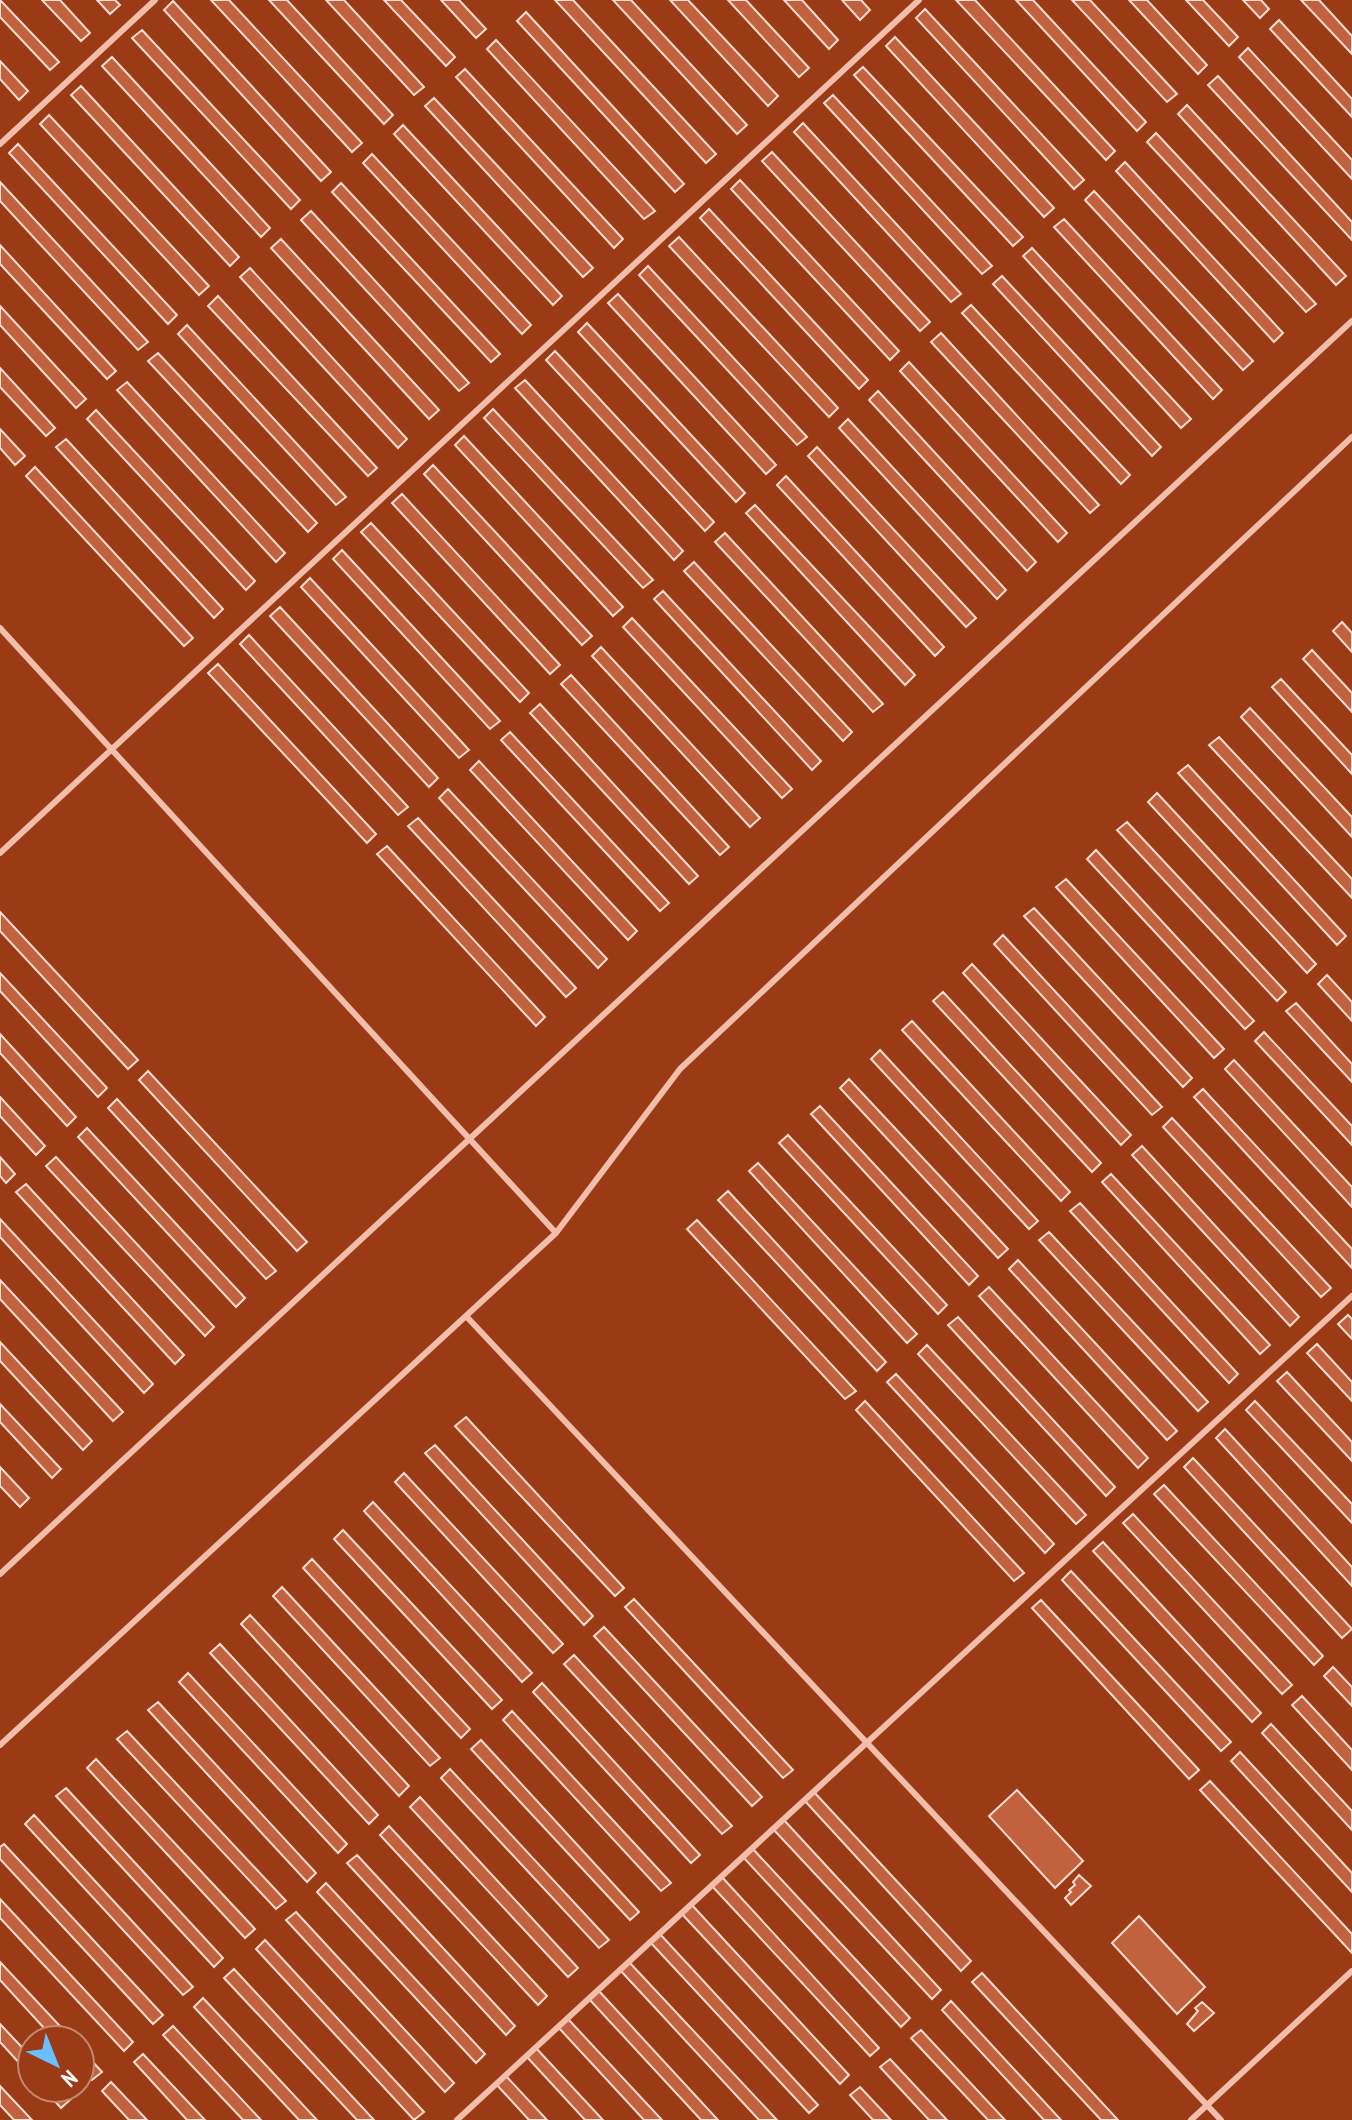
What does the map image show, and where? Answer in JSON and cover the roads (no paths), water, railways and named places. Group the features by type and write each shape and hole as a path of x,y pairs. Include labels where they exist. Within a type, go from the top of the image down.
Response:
{"lane":[{"path":"0,144 155,0"},
{"path":"0,853 919,0"},
{"path":"0,1574 1352,321"},
{"path":"0,1745 556,1233 680,1069 1352,437"},
{"path":"0,628 556,1233"},
{"path":"457,2120 1352,1296"},
{"path":"466,1316 1221,2120"},
{"path":"1191,2120 1352,1971"}]}
